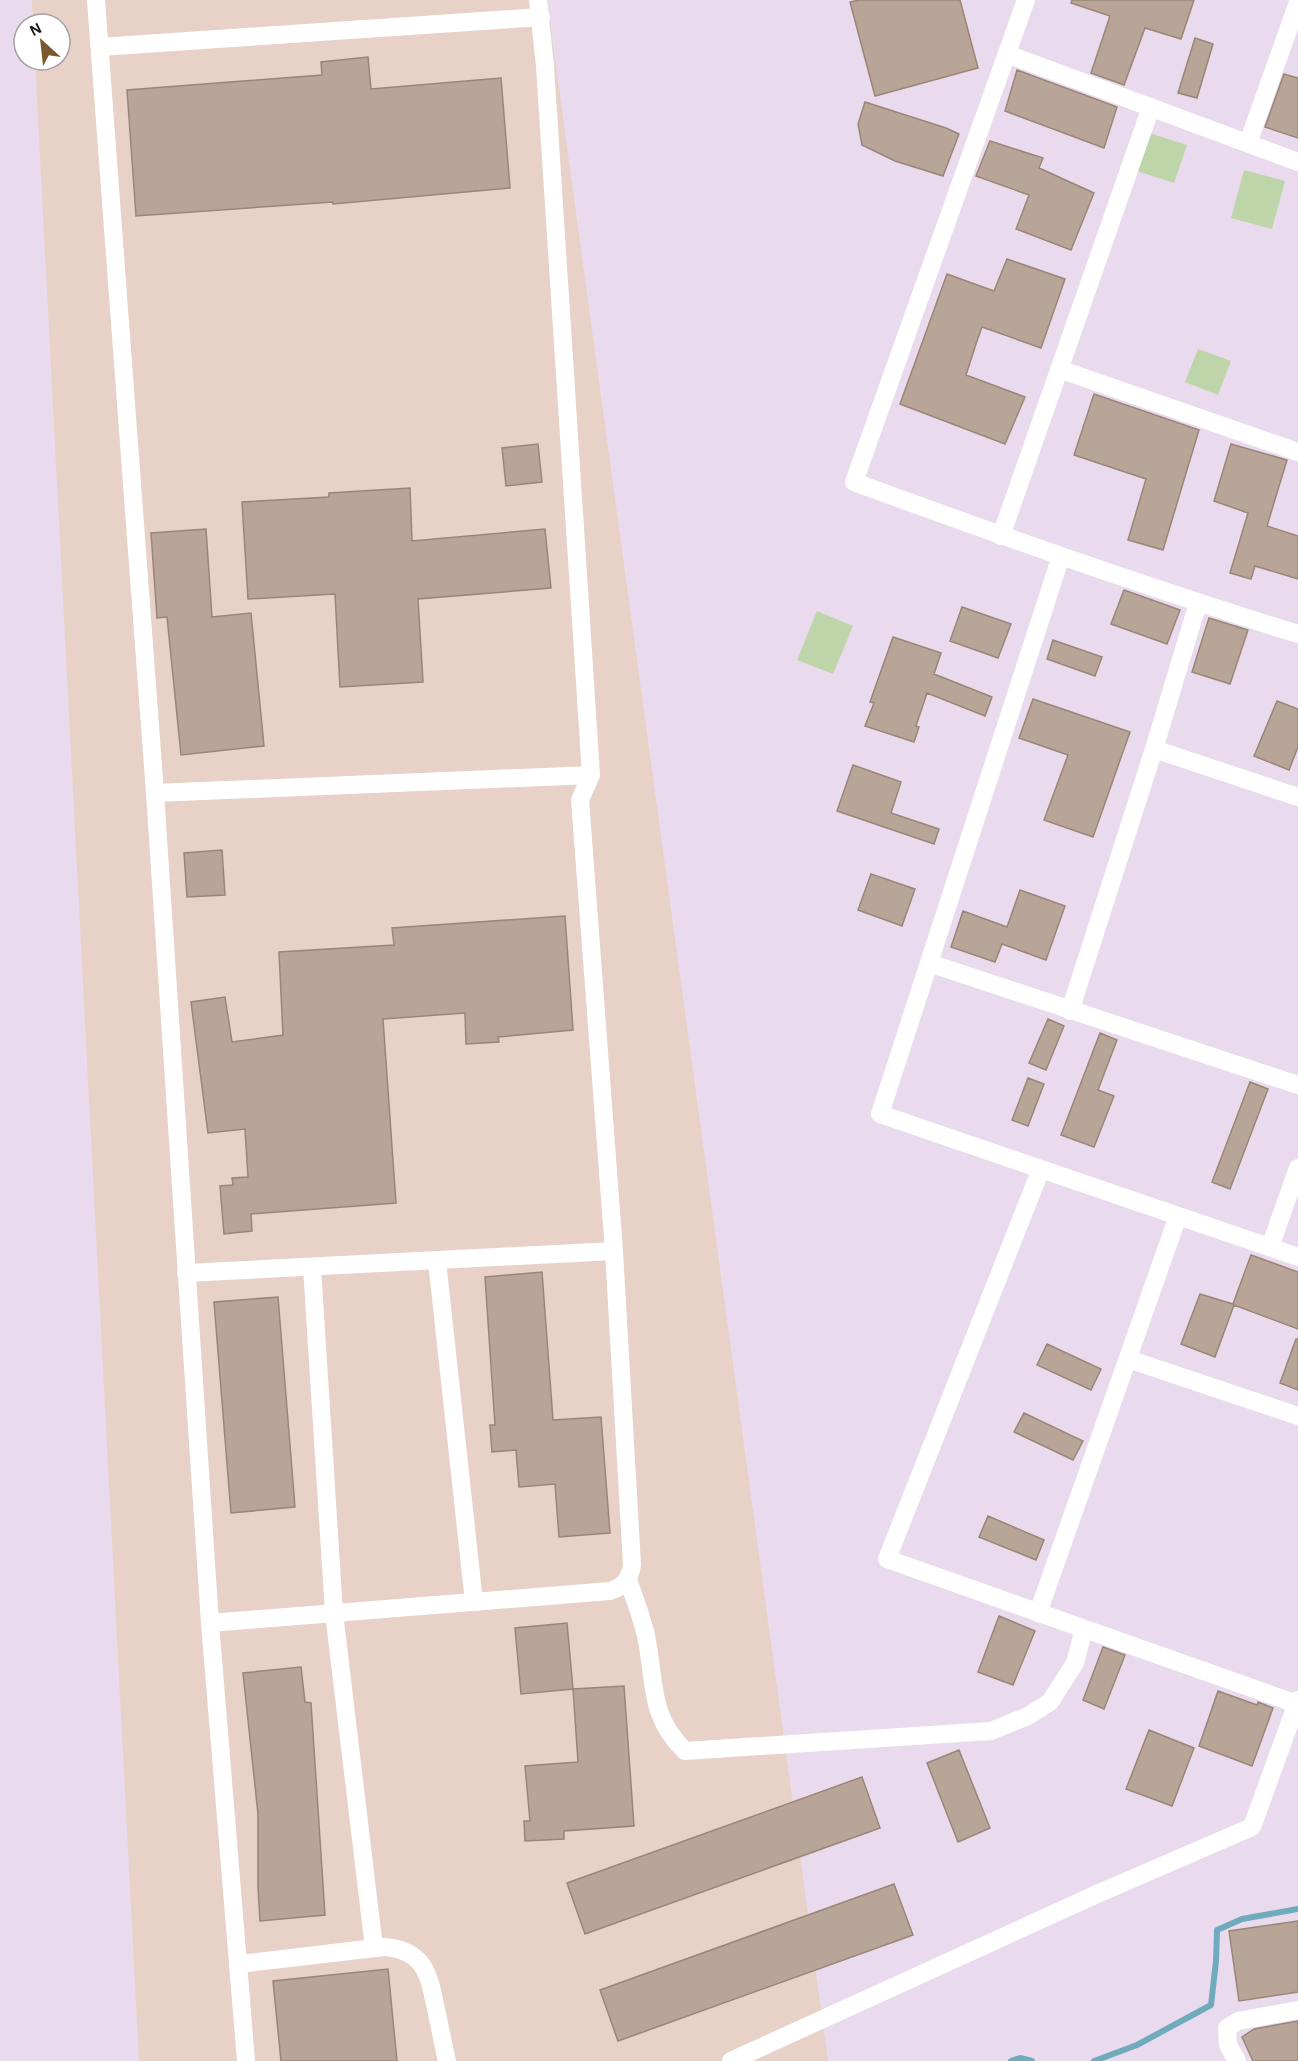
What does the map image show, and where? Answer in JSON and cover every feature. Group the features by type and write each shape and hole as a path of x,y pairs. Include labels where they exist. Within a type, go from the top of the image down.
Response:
{"street":[{"path":"96,0 155,794 210,1623 246,2061"},
{"path":"1026,0 854,482 1001,536 1198,603 1298,634"},
{"path":"1248,143 1292,4"},
{"path":"100,47 539,8 591,774 580,800 614,1251 632,1565 628,1579 617,1589 610,1591 210,1623"},
{"path":"1007,54 1298,162"},
{"path":"1001,536 1151,107"},
{"path":"1059,369 1298,452"},
{"path":"1061,556 880,1114 1298,1257"},
{"path":"1070,1011 1198,603"},
{"path":"1154,749 1298,797"},
{"path":"155,794 591,774"},
{"path":"929,963 1298,1085"},
{"path":"1270,1247 1298,1168"},
{"path":"731,2061 1086,1899 1252,1827 1297,1702 887,1559 1041,1169"},
{"path":"1038,1613 1178,1216"},
{"path":"186,1273 614,1251"},
{"path":"437,1260 474,1602"},
{"path":"312,1267 334,1613 374,1948"},
{"path":"1128,1359 1298,1416"},
{"path":"628,1579 646,1635 659,1716 672,1738 685,1751 991,1731 1028,1716 1050,1702 1075,1663 1084,1629"},
{"path":"239,1964 384,1947 404,1950 420,1962 430,1979 447,2061"},
{"path":"1237,2061 1228,2044 1227,2028 1238,2021 1298,2010"}],"shaded area":[{"path":"32,0 547,0 828,2061 139,2061 36,72 72,72 72,12 32,12"}],"green space":[{"path":"1149,133 1187,145 1174,183 1137,171"},
{"path":"1244,170 1285,181 1272,229 1231,218"},
{"path":"1198,349 1231,361 1218,395 1185,382"},
{"path":"817,611 853,626 833,674 797,660"}],"building":[{"path":"859,0 960,0 978,68 875,96 850,2"},
{"path":"1072,0 1194,0 1181,39 1145,28 1124,85 1091,73 1110,16 1071,3"},
{"path":"1195,38 1213,44 1197,98 1178,93"},
{"path":"368,57 371,89 501,78 510,188 333,204 333,202 136,216 127,90 322,75 321,62"},
{"path":"1017,70 1117,107 1104,148 1005,111"},
{"path":"1284,74 1298,78 1298,138 1265,127"},
{"path":"865,102 959,134 943,176 895,161 862,145 858,124"},
{"path":"990,141 1043,158 1039,168 1094,193 1071,250 1016,229 1029,195 976,176"},
{"path":"1007,259 1065,279 1041,348 982,327 966,375 1025,397 1005,444 900,404 947,274 994,291"},
{"path":"1094,394 1199,430 1163,550 1128,540 1146,479 1074,455"},
{"path":"538,444 542,482 506,486 502,448"},
{"path":"1231,444 1287,460 1267,526 1298,536 1298,579 1255,566 1251,579 1230,573 1248,513 1214,501"},
{"path":"410,488 412,541 545,529 551,588 418,599 423,682 340,687 335,594 248,599 242,502 329,497 329,493"},
{"path":"206,529 212,617 251,613 264,746 181,755 167,617 157,618 151,533"},
{"path":"1124,590 1180,610 1167,644 1111,624"},
{"path":"962,607 1011,624 998,658 950,641"},
{"path":"1209,618 1248,630 1230,684 1192,672"},
{"path":"893,637 941,653 934,674 992,697 985,716 927,693 916,726 919,727 914,742 865,726 874,703 870,702"},
{"path":"1053,640 1102,657 1095,676 1047,659"},
{"path":"1033,699 1130,732 1093,837 1044,820 1068,755 1019,738"},
{"path":"1277,701 1298,709 1298,747 1289,770 1254,756"},
{"path":"853,765 901,782 891,813 939,829 934,844 837,811"},
{"path":"222,850 225,895 187,897 184,853"},
{"path":"871,874 915,889 902,926 858,910"},
{"path":"1020,890 1065,906 1046,960 1002,944 995,962 951,947 963,911 1007,927"},
{"path":"565,916 573,1030 498,1037 499,1042 466,1044 465,1013 383,1019 396,1203 251,1214 252,1231 224,1234 220,1186 233,1185 232,1178 248,1177 245,1129 208,1133 191,1002 225,997 232,1042 283,1035 279,952 394,945 392,928"},
{"path":"1048,1019 1064,1026 1046,1070 1029,1063"},
{"path":"1100,1033 1117,1040 1098,1090 1114,1096 1094,1147 1061,1135"},
{"path":"1028,1078 1044,1084 1028,1126 1012,1120"},
{"path":"1250,1082 1268,1089 1230,1189 1212,1182"},
{"path":"1251,1255 1298,1272 1298,1329 1234,1305 1215,1357 1181,1344 1200,1294 1233,1304"},
{"path":"542,1272 553,1420 601,1417 610,1533 559,1537 555,1484 519,1487 516,1450 492,1452 490,1425 495,1425 485,1277"},
{"path":"278,1297 295,1507 231,1513 214,1302"},
{"path":"1296,1339 1298,1339 1298,1390 1280,1383"},
{"path":"1047,1344 1101,1369 1091,1390 1037,1365"},
{"path":"1024,1413 1083,1441 1073,1460 1014,1432"},
{"path":"988,1516 1044,1540 1036,1560 979,1537"},
{"path":"999,1616 1035,1631 1013,1685 978,1672"},
{"path":"567,1623 573,1689 521,1694 515,1628"},
{"path":"1103,1647 1125,1655 1104,1709 1083,1700"},
{"path":"301,1667 305,1702 311,1703 325,1915 260,1921 258,1814 243,1673"},
{"path":"624,1686 634,1826 564,1831 564,1839 525,1841 524,1821 530,1821 525,1766 578,1762 573,1689"},
{"path":"1218,1691 1257,1705 1258,1702 1273,1708 1252,1766 1199,1746"},
{"path":"1149,1730 1194,1748 1172,1806 1126,1789"},
{"path":"959,1750 990,1828 958,1842 927,1763"},
{"path":"862,1777 880,1828 585,1934 567,1883"},
{"path":"894,1884 913,1935 618,2041 600,1990"},
{"path":"1298,1921 1298,1992 1239,2001 1229,1931"},
{"path":"388,1969 397,2061 281,2061 273,1981"},
{"path":"1298,2021 1298,2061 1253,2061 1242,2037 1254,2029"}],"waterway":[{"path":"1094,2061 1137,2045 1211,2005 1217,1930 1242,1919 1298,1909"},
{"path":"1011,2061 1020,2058 1032,2061"}]}
